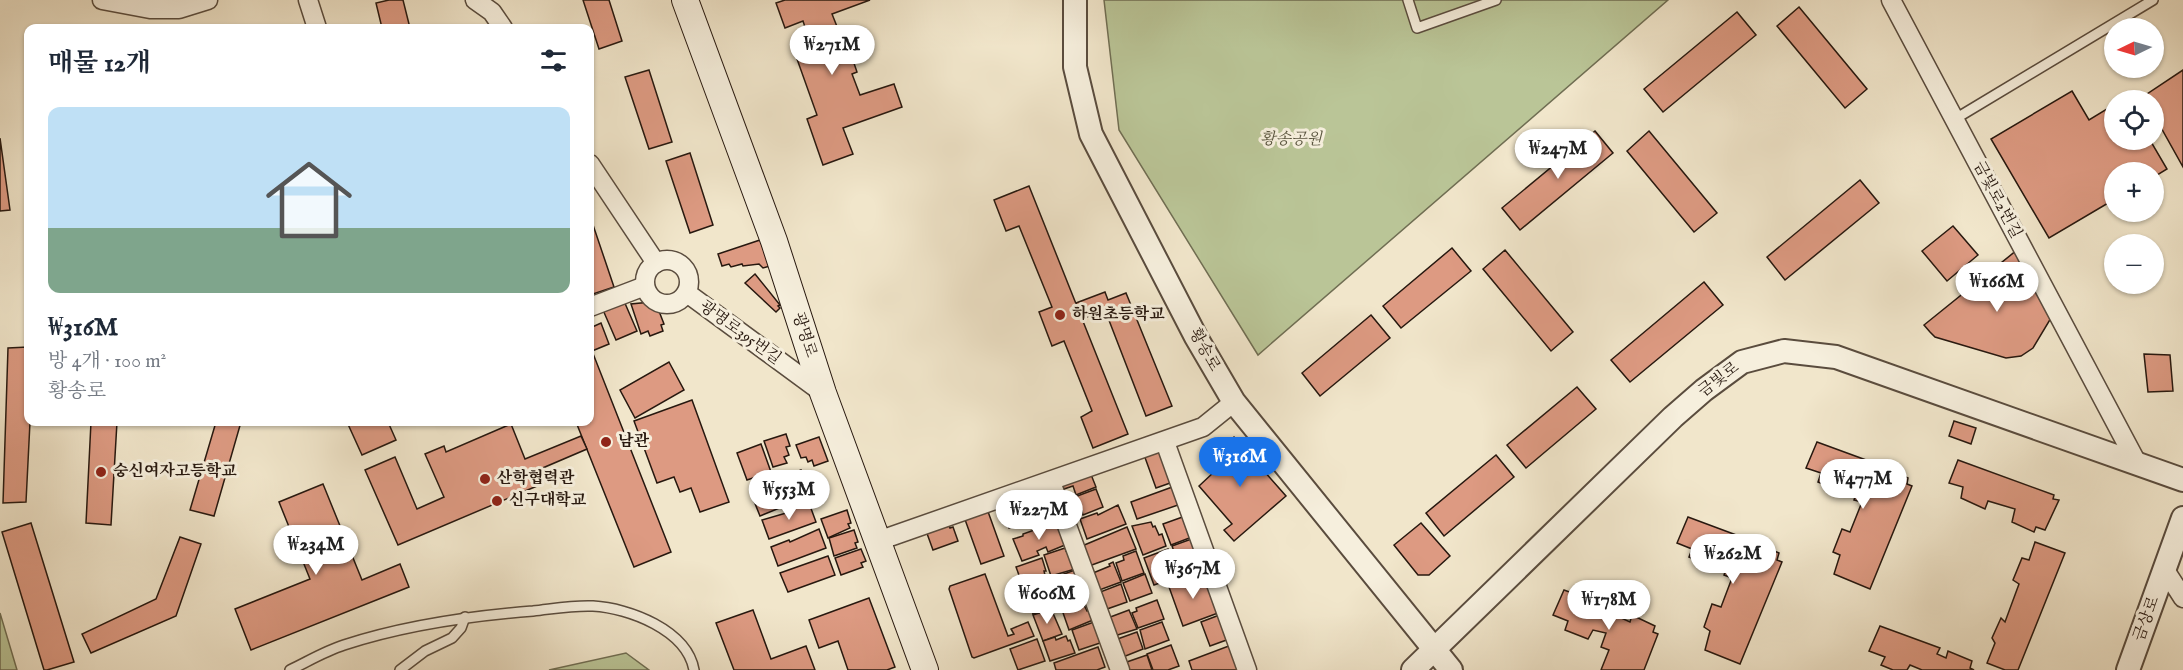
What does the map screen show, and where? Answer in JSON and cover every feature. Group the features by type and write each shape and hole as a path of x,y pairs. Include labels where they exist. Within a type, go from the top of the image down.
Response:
{"main road":[{"name":"광명로","path":"685,0 774,241 823,393 925,670"}],"street":[{"path":"102,0 150,9 179,9 208,0"},
{"path":"308,0 316,24"},
{"path":"475,0 492,12 500,24"},
{"name":"황송로","path":"1075,0 1075,67 1091,134 1196,338 1234,402 1434,652 1451,670"},
{"name":"금빛로2번길","path":"1891,0 2137,463"},
{"path":"594,170 656,263"},
{"path":"667,260 681,265 689,278 687,293 682,299 668,305 653,300 645,286 647,271 656,263 667,260"},
{"path":"594,305 645,286"},
{"name":"광명로395번길","path":"687,293 823,393"},
{"name":"금빛로","path":"1413,670 1673,417 1704,390 1742,362 1784,351 1836,357 2183,480"},
{"path":"878,542 1165,442 1203,427 1234,402"},
{"path":"1165,442 1247,670"},
{"path":"1051,482 1120,670"},
{"name":"금상로","path":"2128,670 2181,529"},
{"path":"2164,570 2183,597"}],"lane":[{"path":"1408,0 1417,28 1484,2 1496,0"},
{"path":"1955,119 2153,0"},
{"path":"290,670 342,645 388,633 465,617 592,606 626,611 653,623 680,642 693,660 694,670"},
{"path":"400,670 425,651 452,638 461,628 465,617"}],"green space":[{"name":"황송공원","path":"1104,0 1668,0 1258,355 1119,130"},
{"path":"0,613 17,670 0,670"},
{"path":"626,653 649,670 549,670"}],"building":[{"path":"403,0 409,24 381,24 376,3"},
{"path":"583,0 609,0 622,41 599,49 594,34 594,24 591,24"},
{"path":"785,0 870,0 832,14 838,29 842,28 857,72 852,74 860,95 894,84 902,107 843,128 853,154 823,165 807,119 817,115 792,45 809,39 803,21 785,28 776,3"},
{"path":"1799,7 1867,89 1845,108 1777,26"},
{"path":"1737,12 1756,35 1663,112 1644,89"},
{"path":"649,70 672,142 649,149 625,77"},
{"path":"2183,70 2183,167 2164,133 2164,90 2153,90"},
{"path":"2072,91 2089,120 2104,111 2104,150 2156,150 2163,162 2104,162 2104,206 2049,238 1991,139"},
{"path":"1595,131 1613,153 1520,230 1502,208"},
{"path":"1649,131 1717,213 1694,232 1627,151"},
{"path":"0,138 10,210 0,211"},
{"path":"690,153 713,225 690,233 666,161"},
{"path":"1860,180 1879,203 1785,280 1767,257"},
{"name":"하원초등학교","path":"1029,186 1128,434 1093,448 1081,417 1092,411 1064,341 1052,346 1039,312 1052,307 1019,226 1006,231 994,200"},
{"path":"1953,226 1978,255 1947,281 1922,251"},
{"path":"594,228 614,287 594,294"},
{"path":"760,240 770,266 763,268 759,264 743,266 742,264 731,267 729,264 722,266 718,254"},
{"path":"1452,248 1471,271 1401,328 1383,306"},
{"path":"1505,250 1573,332 1551,351 1483,269"},
{"path":"2017,250 2054,313 2033,348 2021,356 2006,358 1935,337 1924,325"},
{"path":"755,274 780,305 776,312 745,283"},
{"path":"1704,282 1723,305 1630,382 1611,360"},
{"path":"1105,292 1108,300 1126,293 1172,406 1146,416 1105,310 1082,319 1076,303"},
{"path":"624,301 637,331 616,340 603,310"},
{"path":"651,302 657,306 664,324 661,325 663,331 650,336 648,331 641,334 631,304"},
{"path":"1371,315 1390,338 1320,396 1302,373"},
{"name":"남관","path":"601,323 609,344 594,350 594,326"},
{"path":"24,347 24,426 30,426 26,502 3,503 8,348"},
{"path":"2144,354 2170,355 2173,391 2148,392"},
{"name":"남관","path":"594,356 671,552 634,567 578,426 594,426"},
{"path":"669,362 684,390 635,418 620,390"},
{"path":"1577,387 1596,409 1526,468 1507,445"},
{"path":"692,400 729,502 700,512 691,488 680,492 674,477 657,483 634,421"},
{"path":"1954,421 1976,428 1971,444 1949,436"},
{"name":"숭신여자고등학교","path":"91,426 117,426 111,525 86,523"},
{"path":"215,426 240,426 214,516 190,510"},
{"path":"349,426 390,426 396,440 362,455"},
{"name":"산학협력관","path":"506,426 512,426 525,459 581,436 587,449 531,473 537,486 398,545 365,470 395,457 417,509 444,497 425,454 444,446 446,452"},
{"path":"786,434 790,446 786,447 789,455 784,457 787,463 773,467 764,441"},
{"path":"819,437 828,461 814,466 812,460 808,462 806,457 801,458 796,445"},
{"path":"1234,437 1286,496 1234,541 1224,530 1232,524 1199,486 1214,472 1205,462"},
{"path":"1817,442 1877,464 1874,470 1883,474 1885,468 1908,478 1907,484 1912,486 1870,589 1834,574 1840,555 1833,552 1842,529 1850,532 1862,502 1854,500 1859,485 1847,482 1841,491 1818,482 1821,473 1806,468"},
{"path":"761,444 771,472 747,480 737,453"},
{"path":"1158,447 1173,482 1156,488 1143,452"},
{"path":"1496,455 1514,477 1444,536 1426,513"},
{"path":"1958,460 2054,495 2053,499 2059,500 2045,530 2036,527 2034,532 2012,522 2015,509 1988,501 1985,509 1961,498 1963,487 1949,483"},
{"path":"1088,467 1096,487 1076,495 1073,486 1064,489 1060,478"},
{"path":"801,470 810,498 789,504 780,478"},
{"path":"772,480 782,507 760,516 750,491 760,488 760,484 764,486 769,484 768,481"},
{"path":"323,484 362,580 400,564 409,587 251,650 235,609 310,579 279,502"},
{"path":"1175,486 1181,504 1137,519 1131,502"},
{"path":"1096,489 1103,507 1083,515 1081,508 1069,513 1064,501"},
{"path":"1044,492 1052,512 1036,518 1035,515 1025,518 1026,522 1009,528 1001,507"},
{"path":"809,503 816,522 769,539 762,520 793,511 792,509"},
{"path":"1118,505 1126,524 1087,539 1080,519 1097,513 1098,515"},
{"path":"986,506 1004,556 981,564 963,514"},
{"path":"847,510 851,523 848,524 850,528 828,538 821,519"},
{"path":"1188,515 1192,537 1171,545 1163,524"},
{"path":"1688,517 1747,539 1745,545 1754,549 1755,543 1779,553 1777,560 1782,562 1740,664 1705,650 1710,631 1704,627 1712,604 1721,607 1732,578 1724,575 1729,561 1717,557 1712,566 1689,557 1692,549 1677,543"},
{"path":"947,520 950,528 953,527 958,541 933,550 925,528"},
{"path":"1057,522 1065,545 1048,552 1046,547 1037,551 1039,555 1022,561 1013,539"},
{"path":"1151,522 1159,535 1162,534 1166,546 1143,555 1132,526"},
{"path":"31,523 74,662 47,670 44,670 2,532"},
{"path":"1421,523 1450,556 1429,575 1418,575 1394,545"},
{"path":"1127,527 1136,549 1089,566 1082,546"},
{"path":"819,529 826,548 778,566 771,547 789,540 790,542"},
{"path":"854,530 858,542 855,543 857,548 834,556 829,538"},
{"path":"180,537 201,544 176,616 91,653 82,634 156,599"},
{"path":"1197,537 1199,556 1179,565 1172,546"},
{"path":"2035,542 2065,553 2018,670 2005,670 1987,663 1995,643 1992,638 2001,618 2005,622 2019,584 2013,580 2022,558 2029,560"},
{"path":"1065,548 1066,551 1069,550 1075,569 1051,576 1044,555"},
{"path":"861,549 866,561 861,563 863,567 841,575 835,558"},
{"path":"1168,549 1175,574 1167,577 1168,580 1154,585 1144,558"},
{"path":"1136,551 1144,573 1122,581 1116,563 1124,560 1123,556"},
{"path":"828,556 835,575 788,592 780,573"},
{"path":"1042,558 1045,575 1035,579 1036,582 1023,586 1016,567"},
{"path":"1113,562 1121,582 1094,592 1093,573 1110,566 1109,564"},
{"path":"1075,570 1079,588 1070,591 1071,595 1058,600 1050,579"},
{"path":"985,574 1008,636 1014,634 1011,629 1028,622 1034,636 974,658 949,589 950,586"},
{"path":"1145,574 1152,593 1130,601 1123,583"},
{"path":"1204,575 1218,613 1183,626 1169,587"},
{"path":"1043,580 1049,604 1046,605 1048,609 1033,614 1024,587"},
{"path":"1121,584 1127,602 1107,609 1095,594"},
{"path":"1564,590 1624,612 1621,618 1630,622 1632,615 1655,626 1653,632 1658,634 1644,670 1601,670 1609,650 1601,647 1606,633 1593,630 1588,639 1565,630 1568,621 1553,615"},
{"path":"869,598 895,667 887,670 848,670 838,641 819,648 809,620"},
{"path":"1157,600 1164,619 1138,628 1132,613 1137,611 1136,608"},
{"path":"1076,602 1077,605 1083,603 1093,620 1069,630 1061,607"},
{"path":"753,610 771,659 806,646 815,670 734,670 716,623"},
{"path":"1048,610 1048,612 1052,611 1062,634 1043,641 1033,615"},
{"path":"1129,610 1137,629 1111,637 1105,619"},
{"path":"1222,614 1232,638 1210,646 1201,622"},
{"path":"1094,622 1100,643 1079,650 1072,630"},
{"path":"1162,622 1169,640 1145,649 1140,630"},
{"path":"1880,626 1940,648 1937,654 1946,658 1948,651 1972,661 1970,668 1974,670 1922,670 1910,665 1907,670 1893,670 1881,665 1885,657 1869,651"},
{"path":"1137,632 1143,649 1118,659 1112,641"},
{"path":"1066,636 1075,653 1050,661 1043,641"},
{"path":"1037,639 1045,661 1018,670 1010,649"},
{"path":"1234,644 1239,670 1192,670 1189,661"},
{"path":"1171,645 1179,666 1168,670 1153,670 1147,654"},
{"path":"1098,647 1105,667 1097,670 1056,670 1054,663"},
{"path":"1147,655 1152,670 1124,670 1121,664"}],"place":[{"name":"하원초등학교","path":"1060,315"},
{"name":"남관","path":"606,442"},
{"name":"숭신여자고등학교","path":"101,472"},
{"name":"산학협력관","path":"485,479"},
{"name":"신구대학교","path":"497,501"}]}
